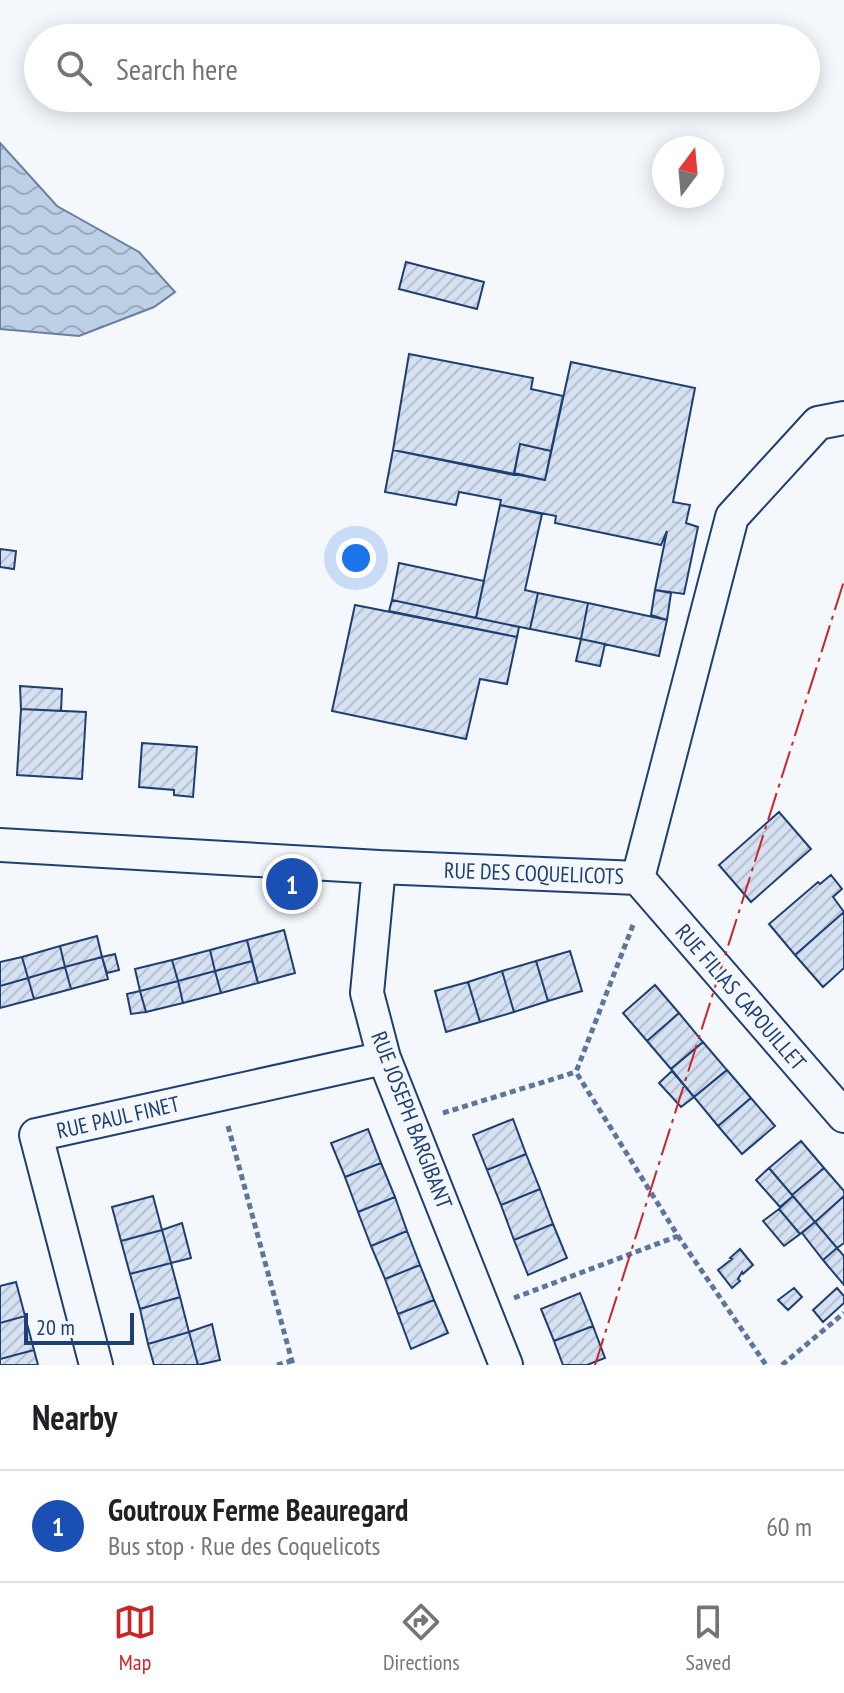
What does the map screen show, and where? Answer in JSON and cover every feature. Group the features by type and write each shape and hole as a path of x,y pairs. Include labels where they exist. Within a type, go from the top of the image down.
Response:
{"street":[{"name":"RUE DES COQUELICOTS","path":"0,845 643,883 732,517 818,423 844,418"},
{"name":"RUE JOSEPH BARGIBANT","path":"379,867 367,993 384,1058 506,1365"},
{"name":"RUE FILIAS CAPOUILLET","path":"643,883 844,1116"},
{"name":"RUE PAUL FINET","path":"96,1365 36,1135 384,1058"}],"path":[{"path":"576,1072 643,883"},
{"path":"411,1123 576,1072"},
{"path":"576,1072 678,1236 766,1365"},
{"path":"219,1094 292,1363 277,1365"},
{"path":"485,1309 678,1236"},
{"path":"782,1365 844,1313"}],"water":[{"path":"0,143 57,206 139,252 175,292 154,307 79,336 0,329"}],"building":[{"path":"406,262 484,282 477,309 399,289"},
{"path":"409,354 533,378 531,389 563,396 551,451 520,444 514,475 393,450"},
{"path":"571,362 695,388 673,502 690,505 686,523 698,527 684,594 655,590 667,531 661,545 555,523 556,516 500,505 501,500 459,492 456,505 385,492 393,450 545,480"},
{"path":"520,444 551,451 545,480 514,473"},
{"path":"500,505 542,514 525,590 538,593 530,629 476,618"},
{"path":"0,549 16,551 14,569 0,567"},
{"path":"399,563 484,581 476,618 392,600"},
{"path":"655,590 671,593 667,620 651,615"},
{"path":"538,593 588,603 581,639 530,629"},
{"path":"392,600 519,627 517,637 389,611"},
{"path":"588,603 667,620 659,656 581,639"},
{"path":"355,605 517,637 507,684 480,679 466,739 332,711"},
{"path":"581,639 605,644 600,666 576,661"},
{"path":"20,686 62,689 61,711 21,709"},
{"path":"21,709 86,712 82,779 17,775"},
{"path":"142,743 197,747 193,797 174,795 174,790 139,787"},
{"path":"779,812 811,849 751,902 719,865"},
{"path":"831,875 842,889 833,897 844,912 795,955 769,924 818,882 820,884"},
{"path":"844,912 844,968 823,987 795,955"},
{"path":"284,930 295,973 258,983 247,940"},
{"path":"97,936 102,957 65,967 60,946"},
{"path":"247,940 252,961 215,971 210,950"},
{"path":"60,946 65,967 28,978 22,957"},
{"path":"210,950 215,971 178,981 172,960"},
{"path":"570,951 582,991 548,1001 536,961"},
{"path":"115,954 119,970 107,973 102,957"},
{"path":"22,957 28,978 0,986 0,962"},
{"path":"102,957 108,979 71,989 65,967"},
{"path":"172,960 178,981 140,991 135,969"},
{"path":"252,961 258,983 221,993 215,971"},
{"path":"536,961 548,1001 514,1012 502,971"},
{"path":"65,967 71,989 34,999 28,978"},
{"path":"215,971 221,993 183,1003 178,981"},
{"path":"502,971 514,1012 480,1022 468,982"},
{"path":"28,978 34,999 0,1008 0,986"},
{"path":"178,981 183,1003 146,1012 140,991"},
{"path":"468,982 480,1022 446,1032 435,991"},
{"path":"655,985 679,1013 647,1041 623,1013"},
{"path":"140,991 146,1012 131,1014 127,994"},
{"path":"679,1013 703,1042 671,1069 647,1041"},
{"path":"703,1042 727,1070 694,1097 671,1069"},
{"path":"727,1070 751,1098 718,1126 694,1097"},
{"path":"672,1071 694,1097 681,1107 659,1083"},
{"path":"751,1098 775,1126 742,1154 718,1126"},
{"path":"513,1119 526,1154 487,1170 473,1135"},
{"path":"368,1129 381,1163 345,1177 331,1143"},
{"path":"801,1141 824,1168 792,1195 769,1168"},
{"path":"526,1154 540,1189 501,1205 487,1170"},
{"path":"381,1163 395,1197 358,1212 345,1177"},
{"path":"769,1168 793,1196 780,1207 756,1180"},
{"path":"824,1168 844,1191 844,1196 815,1222 792,1195"},
{"path":"540,1189 553,1224 514,1240 501,1205"},
{"path":"153,1196 162,1230 121,1241 112,1207"},
{"path":"793,1196 815,1222 800,1234 779,1209"},
{"path":"844,1196 844,1243 837,1248 815,1222"},
{"path":"395,1197 407,1231 371,1246 358,1212"},
{"path":"779,1209 800,1234 784,1246 763,1221"},
{"path":"815,1222 837,1248 823,1260 802,1233"},
{"path":"182,1223 191,1258 171,1263 162,1230"},
{"path":"553,1224 567,1258 528,1275 514,1240"},
{"path":"162,1230 171,1263 130,1274 121,1241"},
{"path":"407,1231 420,1265 385,1279 371,1246"},
{"path":"837,1248 844,1256 844,1285 823,1260"},
{"path":"740,1249 753,1265 742,1272 740,1281 732,1288 718,1270"},
{"path":"171,1263 180,1297 140,1309 130,1274"},
{"path":"420,1265 434,1300 398,1314 385,1279"},
{"path":"16,1282 25,1316 0,1323 0,1286"},
{"path":"794,1288 802,1297 788,1310 778,1300"},
{"path":"837,1288 844,1296 844,1303 823,1322 813,1310"},
{"path":"580,1293 593,1326 554,1341 541,1309"},
{"path":"180,1297 189,1332 148,1344 140,1309"},
{"path":"434,1300 448,1333 411,1349 398,1314"},
{"path":"25,1316 34,1350 0,1359 0,1323"},
{"path":"212,1324 220,1360 198,1365 189,1332"},
{"path":"593,1326 605,1358 587,1365 563,1365 554,1341"},
{"path":"189,1332 198,1365 154,1365 148,1344"},
{"path":"34,1350 38,1365 0,1365 0,1359"}],"power":[{"path":"595,1365 844,581"}],"place":[{"name":"Goutroux Ferme Beauregard","path":"292,884"}]}
